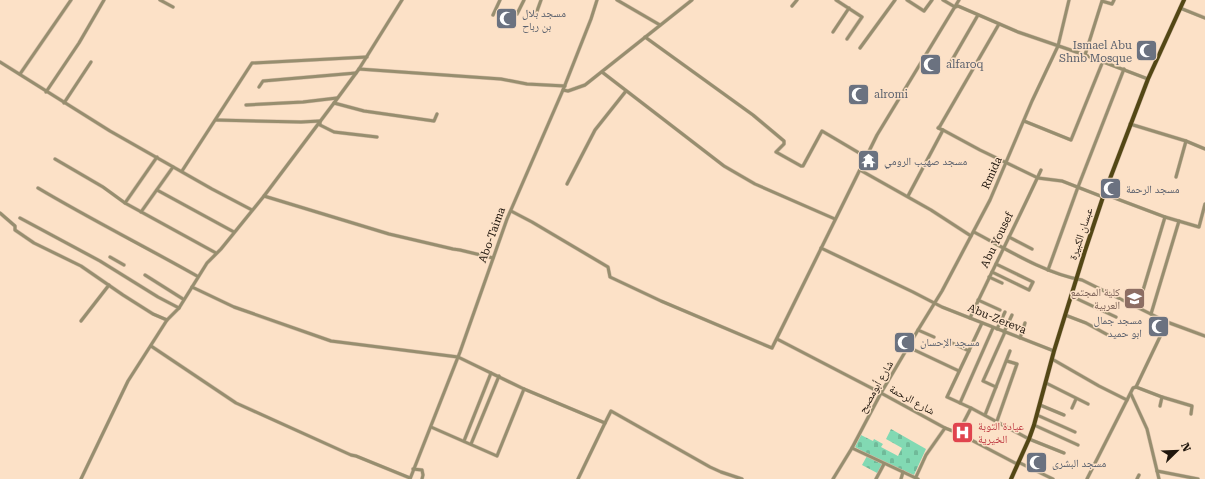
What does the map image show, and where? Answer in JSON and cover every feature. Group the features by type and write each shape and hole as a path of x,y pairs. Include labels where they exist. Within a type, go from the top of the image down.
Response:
{"main road":[{"name":"عبسان الكبيرة","path":"1011,479 1034,425 1054,351 1076,279 1130,124 1148,79 1184,0"}],"street":[{"path":"20,74 71,0"},
{"path":"46,92 79,43 104,0"},
{"path":"160,0 173,7"},
{"path":"81,479 128,381 167,320 179,308 197,276 264,196 359,69 402,0"},
{"path":"494,15 500,0"},
{"path":"517,14 524,0"},
{"path":"536,14 541,0"},
{"name":"Abo-Taima","path":"410,478 458,357 511,211 564,88 597,0"},
{"path":"617,0 660,26"},
{"path":"359,69 501,79 527,84 564,88 568,91 585,85 692,0"},
{"path":"792,6 797,0"},
{"path":"836,0 862,17 847,39"},
{"path":"860,48 895,0"},
{"path":"907,0 924,11 932,0"},
{"path":"943,0 954,7 958,6 999,24 1103,61 1148,79"},
{"path":"511,211 608,267 610,277 621,283 772,348 866,157 892,108 927,54 959,0"},
{"name":"Rmida","path":"934,303 974,232 1006,163 1058,46 1069,0"},
{"path":"1085,55 1102,1 1112,4 1114,0"},
{"path":"834,32 849,8"},
{"path":"1180,8 1205,18"},
{"path":"948,67 978,15"},
{"path":"999,24 938,128 1038,178 1062,181 1078,188 1205,229"},
{"path":"645,37 737,104 784,141 784,144 776,152 801,166 803,166 822,131 866,157"},
{"path":"182,171 252,63 367,57"},
{"path":"1024,121 1071,140 1103,61"},
{"path":"0,62 110,131 252,210"},
{"path":"64,103 91,62"},
{"path":"1048,270 1124,69"},
{"path":"602,72 724,166 755,184 835,219"},
{"path":"259,87 263,81 356,73"},
{"path":"567,184 595,130 626,91"},
{"path":"246,105 303,102 337,98"},
{"path":"334,103 364,111 434,120 437,114"},
{"path":"216,120 320,121"},
{"path":"320,121 320,125 334,132 377,137"},
{"path":"1130,124 1186,141 1205,149"},
{"path":"908,196 943,130"},
{"path":"1176,177 1186,141"},
{"path":"125,203 157,157"},
{"path":"55,159 103,187 125,203 216,253"},
{"path":"141,212 173,167"},
{"path":"860,170 908,196 971,236"},
{"name":"Abu Yousef","path":"970,318 989,277 1005,248 1041,170"},
{"path":"38,188 197,276"},
{"path":"156,190 234,232"},
{"path":"264,196 389,234 493,258"},
{"path":"1200,227 1205,204"},
{"path":"0,214 15,226 15,230 34,243 75,262 153,314 167,320"},
{"path":"1138,307 1165,217"},
{"path":"20,218 179,308"},
{"path":"1151,314 1180,221"},
{"path":"974,232 1048,270 1068,278 1082,280 1167,322 1205,336"},
{"path":"1009,237 1032,249"},
{"name":"Abu-Zereva","path":"821,248 934,303 993,328 1054,351"},
{"path":"110,257 122,264 116,271"},
{"path":"992,272 1029,290 1032,282 996,264"},
{"path":"145,276 183,299"},
{"path":"989,277 1002,283"},
{"path":"81,321 109,285"},
{"path":"192,287 234,307 331,341 458,357 524,389 605,422"},
{"path":"1071,296 1116,317"},
{"path":"978,300 1000,310"},
{"name":"شارع أبومصبح","path":"833,479 934,303"},
{"path":"997,329 1005,312"},
{"path":"996,387 983,381 1012,315"},
{"path":"1065,315 1086,323 1108,335"},
{"path":"1087,479 1133,388 1136,387 1167,322"},
{"path":"982,323 947,397 972,408 1029,438 1064,453"},
{"path":"1020,338 1025,323"},
{"path":"960,403 993,328"},
{"path":"918,330 934,337"},
{"name":"شارع الرحمة","path":"777,339 945,428 1053,479"},
{"path":"952,344 969,351"},
{"path":"151,346 236,403 351,455 410,478"},
{"path":"908,347 959,371"},
{"path":"985,415 1010,351"},
{"path":"1052,359 1127,400"},
{"path":"997,421 1017,364 1007,361"},
{"path":"464,441 491,373"},
{"path":"471,444 499,376"},
{"path":"1046,383 1088,404"},
{"path":"1136,387 1192,406 1191,414"},
{"path":"431,427 497,456 524,389"},
{"path":"1131,394 1147,429 1159,479"},
{"path":"1160,406 1162,397"},
{"path":"1072,408 1076,399"},
{"path":"1040,405 1064,415"},
{"path":"958,433 972,408"},
{"path":"578,479 605,422 612,411 710,467 742,479"},
{"path":"1037,415 1075,432"},
{"path":"1034,425 1078,445"},
{"path":"852,448 917,478 926,455 945,428"},
{"path":"876,479 884,464"},
{"path":"414,468 422,470 422,479"},
{"path":"1157,471 1198,479"},
{"path":"901,479 903,472"},
{"path":"1137,479 1139,475"}],"green space":[{"path":"891,429 926,449 914,475 882,463 855,447 861,435 873,441 874,439 883,444 881,447 898,456 902,448 886,439"},
{"path":"867,456 882,464 879,474 862,465"}],"place":[{"name":"مسجد بلال بن رباح","path":"506,19"},
{"name":"Ismael Abu Shnb Mosque","path":"1147,51"},
{"name":"alfaroq","path":"930,64"},
{"name":"alromi","path":"859,94"},
{"name":"مسجد صهيب الرومي","path":"868,161"},
{"name":"مسجد الرحمة","path":"1110,189"},
{"name":"كلية المجتمع العربية","path":"1135,298"},
{"name":"مسجد جمال ابو حميد","path":"1158,326"},
{"name":"مسجد الإحسان","path":"904,342"},
{"name":"عيادة التوبة الخيرية","path":"963,432"},
{"name":"مسجد البشرى","path":"1036,463"}]}
